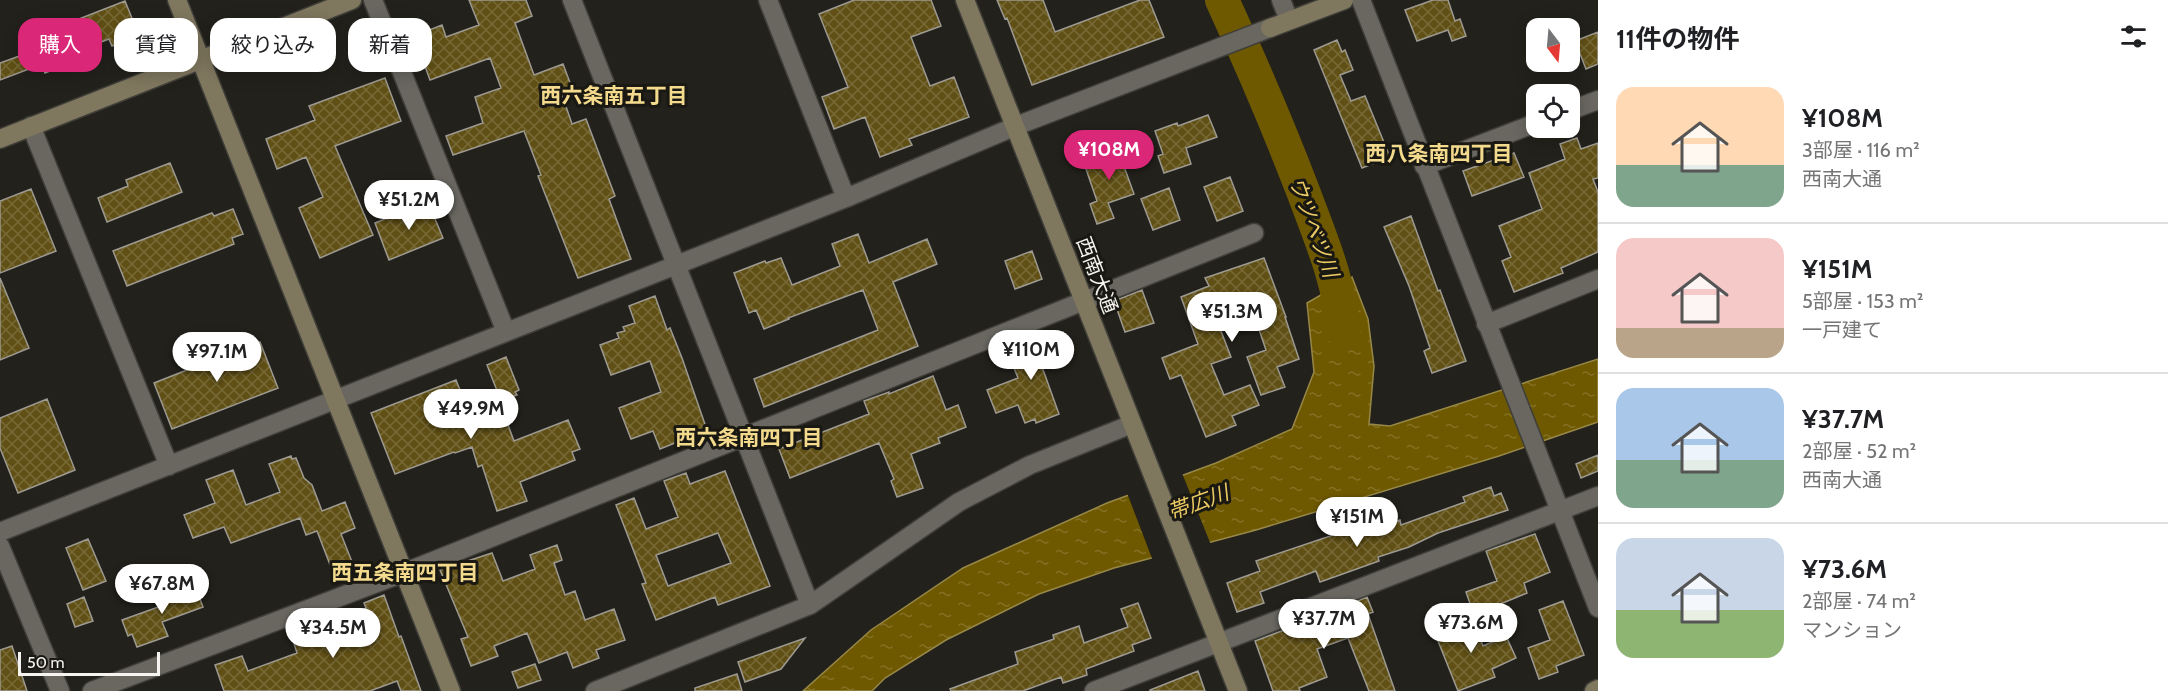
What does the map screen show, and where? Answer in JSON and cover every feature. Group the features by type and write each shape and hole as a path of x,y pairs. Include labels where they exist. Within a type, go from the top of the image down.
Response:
{"street":[{"path":"177,0 451,691"},
{"path":"0,139 352,0"},
{"path":"373,0 506,332"},
{"path":"572,0 810,605"},
{"path":"768,0 846,198"},
{"name":"西南大通","path":"965,0 1238,691"},
{"path":"1281,0 1289,20"},
{"path":"0,532 846,198 1016,126 1344,0"},
{"path":"1361,0 1598,608"},
{"path":"1580,107 1598,100"},
{"path":"31,126 169,466"},
{"path":"1425,166 1526,127"},
{"path":"92,691 403,573 1254,233"},
{"path":"1486,324 1598,279"},
{"path":"596,691 810,605 960,502 1030,465 1132,424"},
{"path":"1094,691 1598,496"},
{"path":"0,546 60,691"}],"water":[{"name":"帯広川","path":"1352,277 1368,319 1374,366 1369,424 1390,426 1598,359 1598,422 1499,456 1256,530 1114,568 1039,594 946,640 885,678 872,691 803,691 871,630 963,568 1107,503 1216,463 1292,429 1314,372 1307,303"}],"pier":[{"path":"1182,473 1211,545 1153,561 1127,493"}],"building":[{"path":"469,0 526,0 532,16 515,23 534,75 563,64 572,88 561,92 572,124 586,119 615,196 609,199 631,259 578,278 538,176 541,175 524,131 453,155 446,136 483,123 475,97 501,88 490,58 430,80 427,72 432,72 432,29 442,25 446,37 479,25"},
{"path":"854,0 931,0 941,26 911,37 930,86 954,77 969,117 909,139 912,145 880,157 865,117 834,129 822,97 848,87 819,14"},
{"path":"997,0 1043,0 1055,32 1140,0 1149,0 1164,37 1032,85 1007,18 1005,19"},
{"path":"1433,0 1448,0 1455,21 1460,19 1466,36 1452,41 1448,30 1417,41 1405,10"},
{"path":"125,1 132,18 114,18 114,45 112,46 109,39 102,42 102,18 81,18"},
{"path":"1598,32 1598,64 1586,69 1580,54 1580,39"},
{"path":"1337,40 1342,52 1345,50 1353,70 1340,75 1351,101 1365,96 1390,157 1362,168 1314,50"},
{"path":"18,57 18,72 21,72 0,80 0,63"},
{"path":"385,78 401,121 335,146 373,235 320,258 299,208 323,197 306,157 277,169 266,139 315,120 309,106"},
{"path":"1208,115 1217,137 1186,148 1191,164 1164,173 1158,156 1163,154 1155,131 1177,123 1178,126"},
{"path":"1113,136 1134,194 1108,203 1114,218 1097,224 1090,204 1097,201 1086,169 1107,162 1099,140"},
{"path":"1577,138 1581,149 1598,143 1598,178 1593,179 1598,192 1598,252 1561,268 1563,273 1514,292 1502,261 1511,257 1499,226 1542,209 1529,173 1565,159 1560,144"},
{"path":"1514,153 1524,177 1472,196 1463,171"},
{"path":"170,163 182,192 107,222 98,198 128,186 126,180"},
{"path":"1230,177 1243,211 1217,221 1204,187"},
{"path":"1169,188 1180,220 1153,230 1141,199"},
{"path":"31,189 56,251 0,273 0,201"},
{"path":"428,202 443,238 389,260 375,223"},
{"path":"233,209 243,234 232,238 234,244 127,286 113,251 212,213 214,216"},
{"path":"1411,216 1466,361 1432,373 1424,351 1430,348 1409,286 1384,227"},
{"path":"858,234 869,263 927,239 937,264 893,282 918,346 764,407 754,379 878,330 863,290 764,329 756,310 749,313 734,273 765,261 766,263 781,258 792,285 840,266 832,244"},
{"path":"1032,251 1042,279 1015,289 1005,261"},
{"path":"1264,258 1299,359 1277,367 1285,387 1261,395 1247,357 1266,350 1251,306 1216,318 1231,357 1211,364 1224,395 1250,385 1259,405 1232,416 1236,425 1206,437 1181,375 1170,379 1162,358 1198,344 1181,297 1209,286 1205,278"},
{"path":"0,278 29,348 0,360"},
{"path":"1142,290 1154,323 1125,332 1114,301"},
{"path":"655,296 667,330 670,328 682,358 707,430 660,449 653,431 631,439 619,408 661,392 650,361 611,375 600,345 619,338 617,333 625,331 623,327 635,323 629,306"},
{"path":"1063,332 1071,352 1041,364 1059,414 1036,423 1035,419 1025,423 1018,405 996,413 987,390 1018,378 1008,353"},
{"path":"249,335 253,344 260,342 278,388 172,429 154,383 225,355 221,346"},
{"path":"506,357 519,390 515,392 517,395 501,401 487,365"},
{"path":"933,376 946,410 958,405 966,427 938,438 940,443 911,454 923,488 897,497 891,481 894,479 879,443 790,478 779,449 869,414 864,401 889,392 889,394"},
{"path":"456,380 466,405 496,393 514,441 568,420 580,449 572,452 575,460 520,482 527,501 497,511 482,465 478,467 472,447 395,474 371,413"},
{"path":"47,399 75,470 18,493 0,448 0,418"},
{"path":"1598,455 1598,471 1581,478 1576,464"},
{"path":"291,456 292,459 296,458 304,478 312,485 322,511 345,502 355,528 341,534 354,567 334,575 317,531 306,535 300,518 231,543 224,527 193,538 184,515 215,503 206,480 233,470 246,505 280,492 269,464"},
{"path":"725,471 770,586 718,605 715,597 656,620 642,584 646,583 616,505 634,498 646,529 678,517 664,481 686,473 690,484","holes":["718,533 731,563 668,586 656,555"]},
{"path":"1491,487 1494,496 1501,493 1508,510 1438,533 1409,547 1378,557 1379,561 1320,582 1316,571 1260,592 1264,603 1237,612 1227,583 1260,571 1256,561 1366,524 1368,530 1400,520 1401,525 1465,502 1463,497"},
{"path":"1535,534 1550,572 1524,583 1527,593 1474,615 1466,592 1497,581 1486,551"},
{"path":"88,539 106,581 83,590 66,548"},
{"path":"557,545 562,560 554,563 565,595 575,591 585,620 614,609 625,640 596,650 599,658 573,668 567,652 539,663 527,633 494,646 498,656 471,666 461,639 468,637 440,570 492,553 503,581 535,569 530,555"},
{"path":"194,583 203,607 162,622 168,636 137,647 132,634 128,636 122,620 164,605 160,596"},
{"path":"384,595 421,691 401,691 397,681 370,691 224,691 215,665 242,656 248,671 297,653 291,634 328,620 332,630 369,616 364,603"},
{"path":"84,597 93,621 75,627 67,604"},
{"path":"1367,597 1373,612 1368,614 1395,691 1369,691 1348,638 1317,649 1327,677 1299,688 1300,691 1273,691 1255,641 1308,621 1310,626 1340,614 1338,609"},
{"path":"1563,601 1584,655 1556,666 1558,672 1539,679 1528,648 1550,640 1539,610"},
{"path":"1138,603 1151,638 1132,645 1134,651 1086,669 1087,675 1063,683 1061,677 1023,691 951,691 950,689 1018,664 1015,652 1054,639 1053,635 1079,626 1084,643 1128,627 1121,609"},
{"path":"1471,617 1483,646 1506,636 1516,658 1492,669 1495,677 1458,691 1434,631"},
{"path":"805,638 781,669 745,682 738,662"},
{"path":"12,646 27,691 0,691 0,650"},
{"path":"535,664 541,680 518,688 512,672"},
{"path":"1198,671 1205,691 1150,691 1150,690"},
{"path":"737,674 742,691 695,691 695,688"}],"waterway":[{"name":"ウツベツ川","path":"1222,0 1303,191 1334,277 1343,331"}],"district":[{"name":"西六条南五丁目","path":"614,95"},
{"name":"西八条南四丁目","path":"1439,153"},
{"name":"西六条南四丁目","path":"749,437"},
{"name":"西五条南四丁目","path":"405,572"}]}
